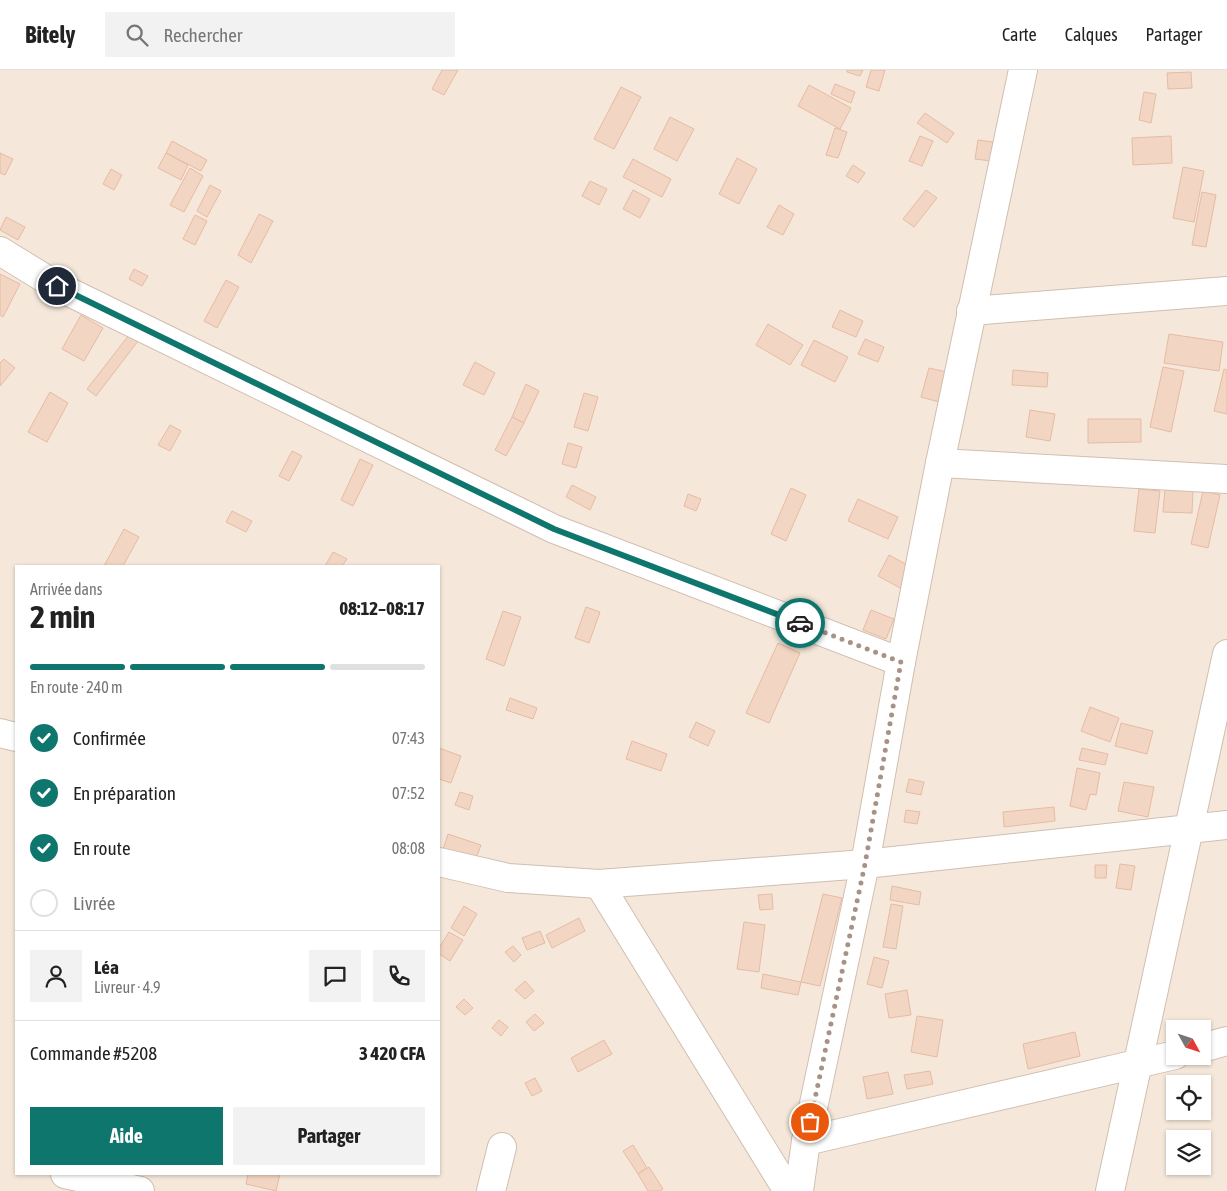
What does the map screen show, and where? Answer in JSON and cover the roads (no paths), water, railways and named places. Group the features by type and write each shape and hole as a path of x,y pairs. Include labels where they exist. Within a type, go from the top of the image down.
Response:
{"street":[{"path":"799,1191 806,1141 865,864 901,662 940,463 1023,70"},
{"path":"0,251 57,286 554,529 901,662"},
{"path":"971,311 1227,291"},
{"path":"940,463 1227,479"},
{"path":"1110,1191 1227,654"},
{"path":"0,733 15,737"},
{"path":"440,862 508,878 599,884 865,864 1227,825"},
{"path":"599,884 788,1191"},
{"path":"1211,1045 1227,1041"},
{"path":"806,1141 1166,1057"},
{"path":"491,1191 502,1147"},
{"path":"69,1175 140,1191"}]}
